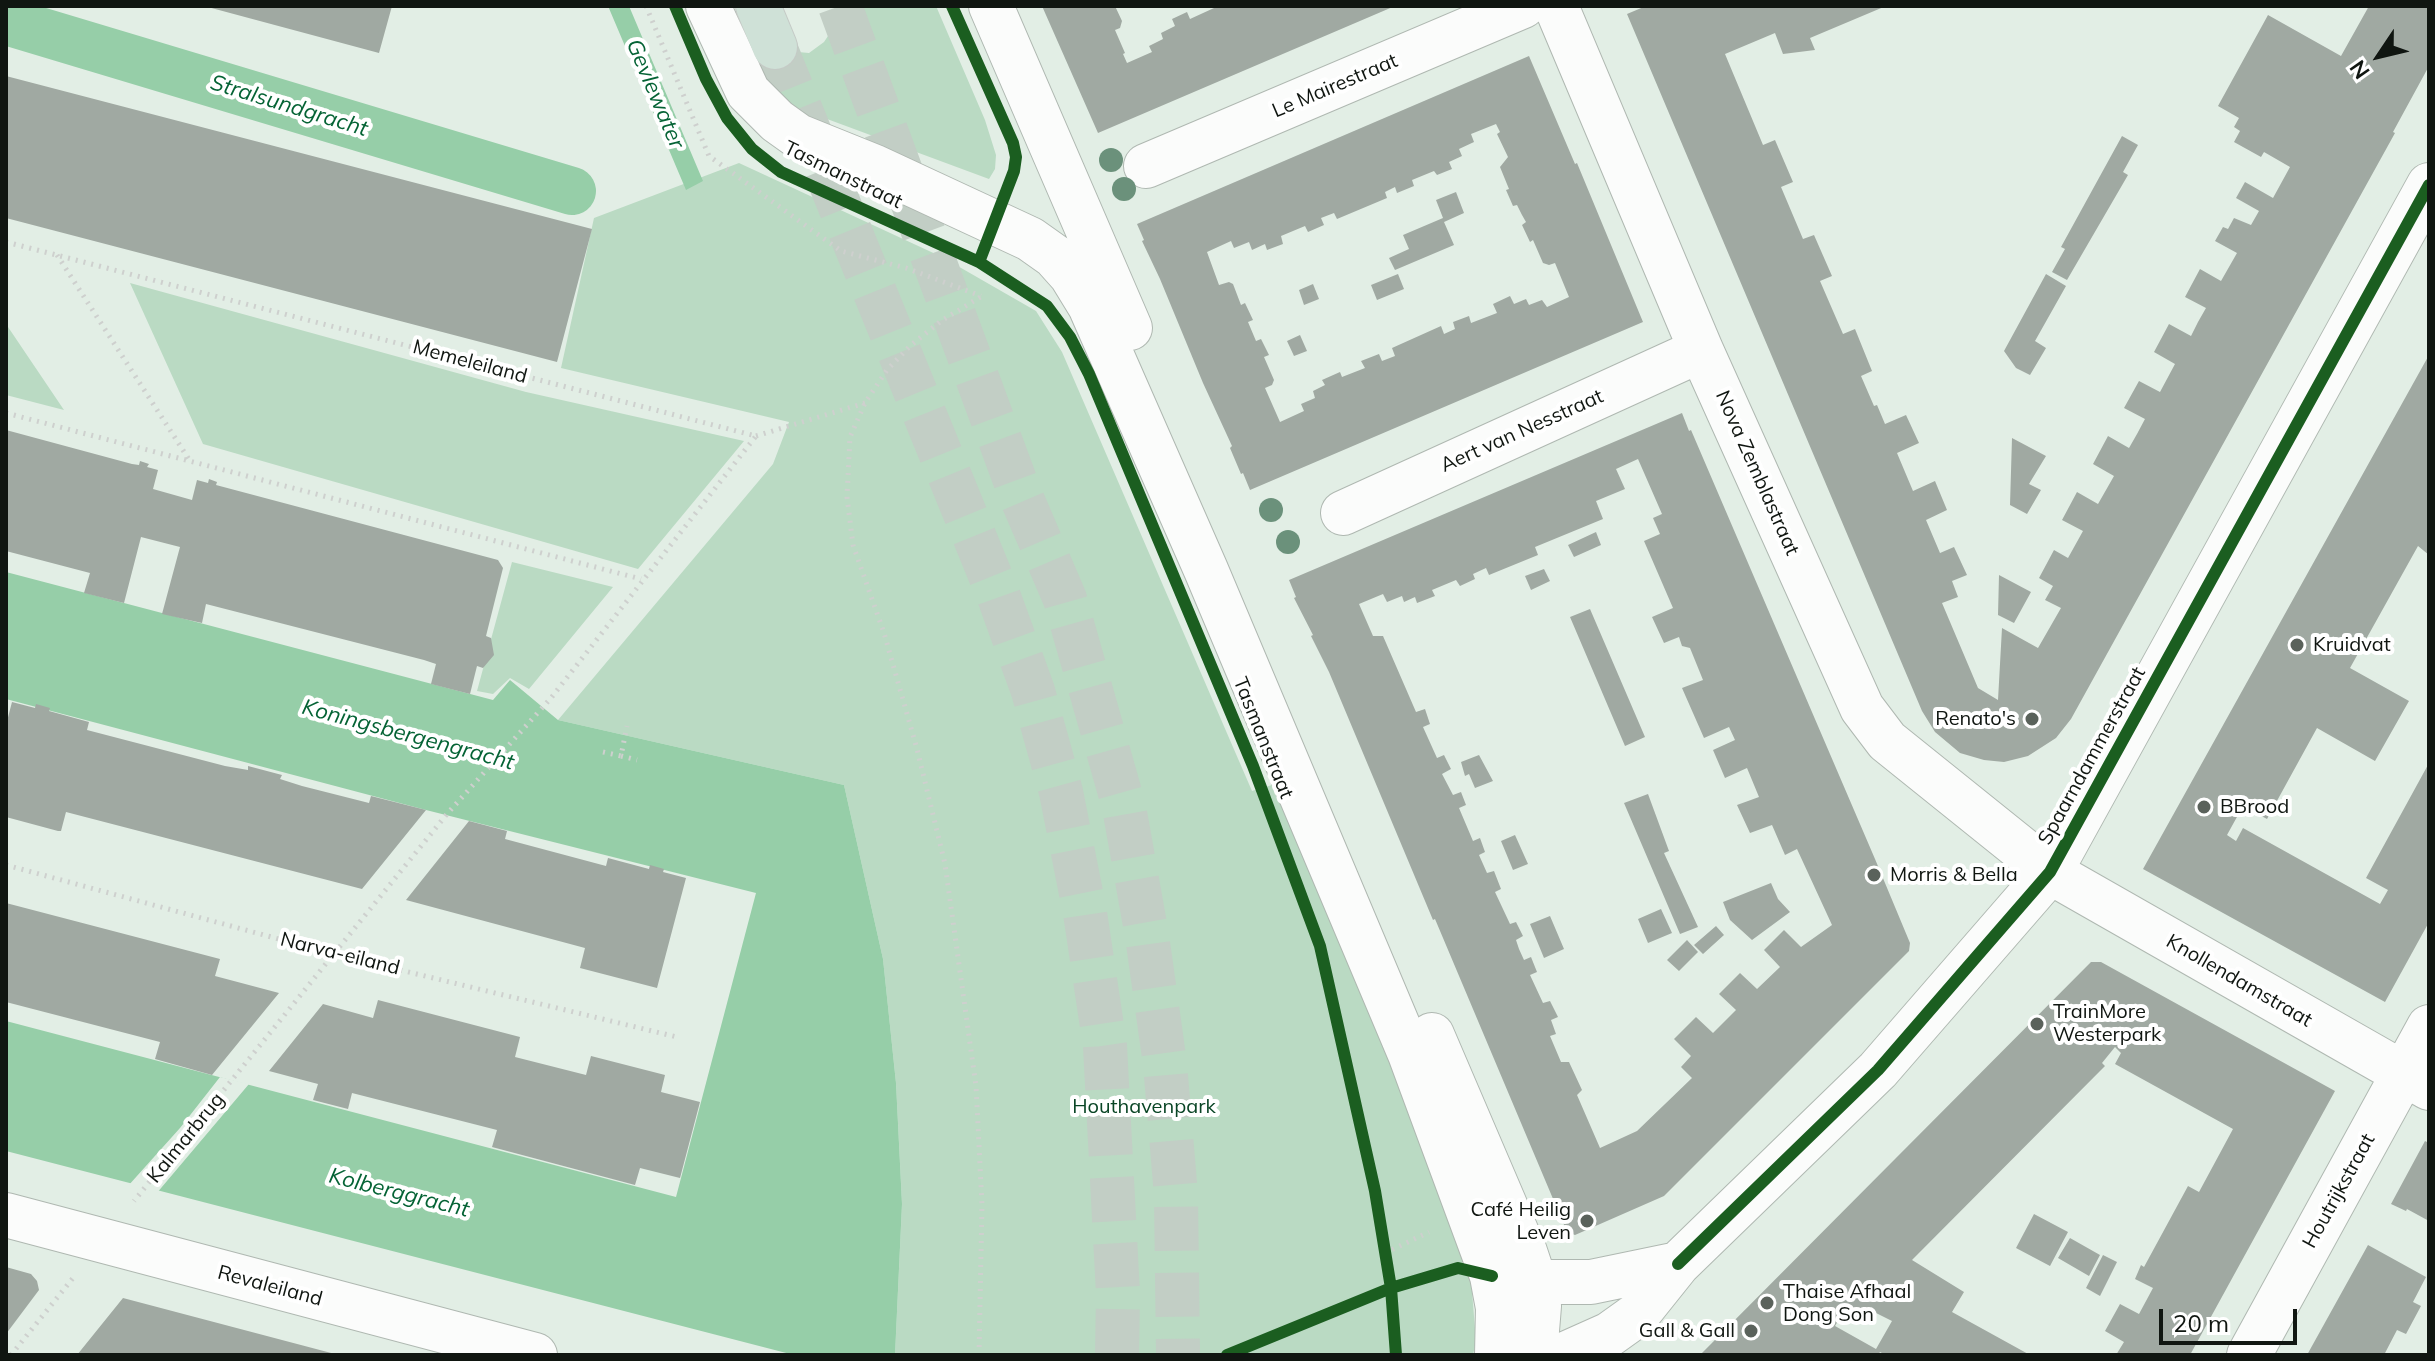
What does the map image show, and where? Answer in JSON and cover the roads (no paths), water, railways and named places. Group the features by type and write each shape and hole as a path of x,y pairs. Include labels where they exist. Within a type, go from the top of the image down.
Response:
{"highway":[{"path":"758,6 775,47"}],"street":[{"name":"Tasmanstraat","path":"708,6 748,92 777,121 798,136 875,167 1030,239 1054,256 1071,275 1090,306 1206,570 1391,1010 1492,1276 1498,1308 1497,1355"},
{"name":"Tasmanstraat","path":"991,6 1234,560 1525,1252 1539,1306 1535,1355"},
{"name":"Le Mairestraat","path":"1146,166 1523,6"},
{"name":"Nova Zemblastraat","path":"1556,6 1701,350 1862,708 1887,741 2050,872"},
{"name":"Spaarndammerstraat","path":"1563,1355 1610,1334 1638,1314 1678,1264 1878,1070 2050,872 2429,185"},
{"name":"Aert van Nesstraat","path":"1343,513 1701,350"},
{"name":"Knollendamstraat","path":"2050,872 2416,1081"},
{"name":"Houtrijkstraat","path":"2249,1355 2416,1081 2429,1027"},
{"name":"Revaleiland","path":"6,1215 535,1355"},
{"path":"1492,1276 1535,1282 1591,1282 1678,1264"}],"water":[{"name":"Gevlewater","path":"608,6 629,6 703,181 686,190"},
{"path":"6,572 493,700 510,680 558,720 844,785 883,959 896,1083 902,1204 895,1355 794,1355 6,1151 6,1021 676,1197 756,893 6,699"}],"waterway":[{"name":"Stralsundgracht","path":"6,21 572,191"}],"tunnel":[{"path":"840,6 1020,494 1065,599 1124,807 1165,1064 1176,1195 1178,1355"},
{"path":"775,47 999,597 1033,691 1061,792 1085,913 1105,1046 1118,1294 1117,1355"}],"place":[{"name":"Kruidvat","path":"2297,645"},
{"name":"Renato's","path":"2032,719"},
{"name":"BBrood","path":"2204,807"},
{"name":"Morris & Bella","path":"1874,875"},
{"name":"TrainMore Westerpark","path":"2037,1024"},
{"name":"Café Heilig Leven","path":"1587,1221"},
{"name":"Thaise Afhaal Dong Son","path":"1767,1303"},
{"name":"Gall & Gall","path":"1751,1331"}],"water label":[{"name":"Koningsbergengracht","path":"408,735"},
{"name":"Kolberggracht","path":"399,1193"}],"park label":[{"name":"Houthavenpark","path":"1144,1107"}]}
